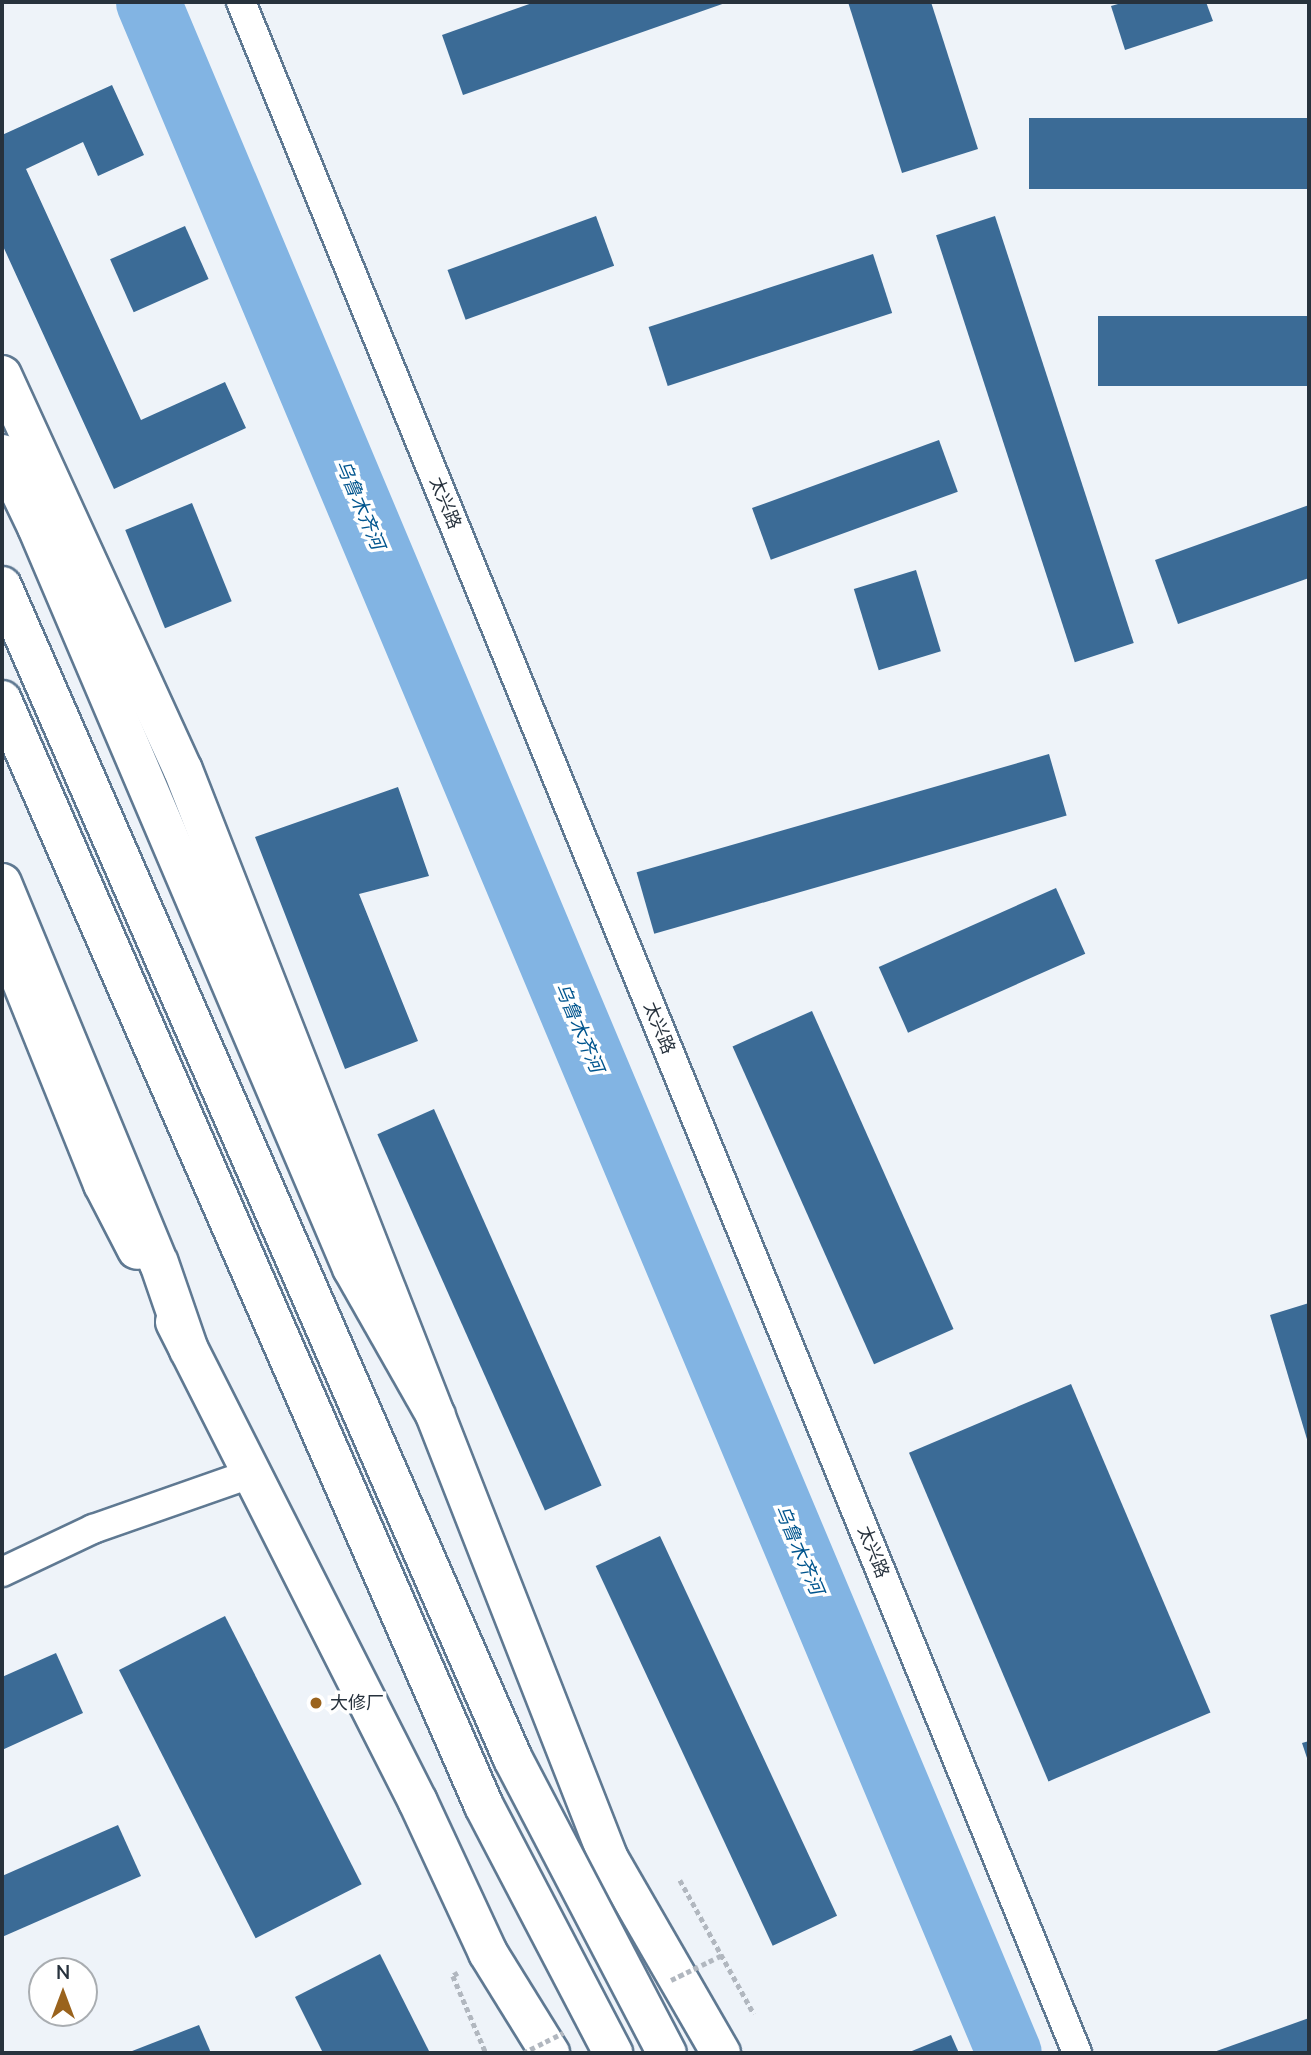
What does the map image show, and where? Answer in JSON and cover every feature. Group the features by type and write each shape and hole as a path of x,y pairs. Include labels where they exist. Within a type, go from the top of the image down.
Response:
{"main road":[{"path":"2,375 183,770 609,1859 721,2053"},
{"path":"2,454 37,527 352,1268 436,1416"},
{"path":"2,586 513,1759 667,2053"},
{"path":"2,700 484,1806 613,2053"},
{"path":"2,883 104,1132 189,1350"},
{"path":"2,933 103,1184 418,1802 488,1953 550,2053"}],"street":[{"name":"太兴路","path":"240,2 1077,2053"},
{"path":"2,1572 93,1529 250,1474"}],"path":[{"path":"680,1880 754,2014"},
{"path":"453,1976 486,2053"}],"building":[{"path":"535,2 728,2 463,95 442,35"},
{"path":"848,2 931,2 978,149 902,173"},
{"path":"1125,2 1206,2 1213,21 1125,50 1111,6"},
{"path":"112,85 144,155 98,176 83,142 26,169 141,420 225,382 246,428 114,489 2,244 2,135"},
{"path":"1029,118 1309,118 1309,189 1029,189"},
{"path":"596,216 614,266 466,320 448,270"},
{"path":"995,216 1134,643 1075,662 936,235"},
{"path":"185,226 209,279 134,312 110,259"},
{"path":"873,254 892,313 668,386 649,327"},
{"path":"1098,316 1309,316 1309,386 1098,386"},
{"path":"939,440 958,492 771,560 752,508"},
{"path":"192,503 232,601 165,628 125,530"},
{"path":"1309,505 1309,578 1178,624 1155,560"},
{"path":"916,570 941,651 879,670 854,589"},
{"path":"1049,754 1067,816 654,934 637,872"},
{"path":"398,787 429,876 359,894 418,1041 345,1069 255,837"},
{"path":"1056,888 1085,954 908,1033 879,967"},
{"path":"812,1011 954,1329 874,1364 733,1046"},
{"path":"434,1109 602,1485 545,1511 377,1134"},
{"path":"1309,1303 1309,1446 1270,1315"},
{"path":"1071,1384 1210,1713 1048,1781 909,1453"},
{"path":"660,1536 837,1916 773,1946 596,1566"},
{"path":"225,1616 362,1884 256,1938 119,1670"},
{"path":"56,1653 83,1713 2,1750 2,1677"},
{"path":"1309,1741 1309,1764 1302,1743"},
{"path":"118,1825 141,1876 2,1937 2,1876"},
{"path":"380,1954 430,2053 323,2053 295,1997"},
{"path":"1309,2018 1309,2053 1211,2053"},
{"path":"199,2025 211,2053 127,2053"},
{"path":"951,2035 959,2053 907,2053"}],"waterway":[{"name":"乌鲁木齐河","path":"148,2 1009,2053"}],"place":[{"name":"大修厂","path":"316,1703"}]}
